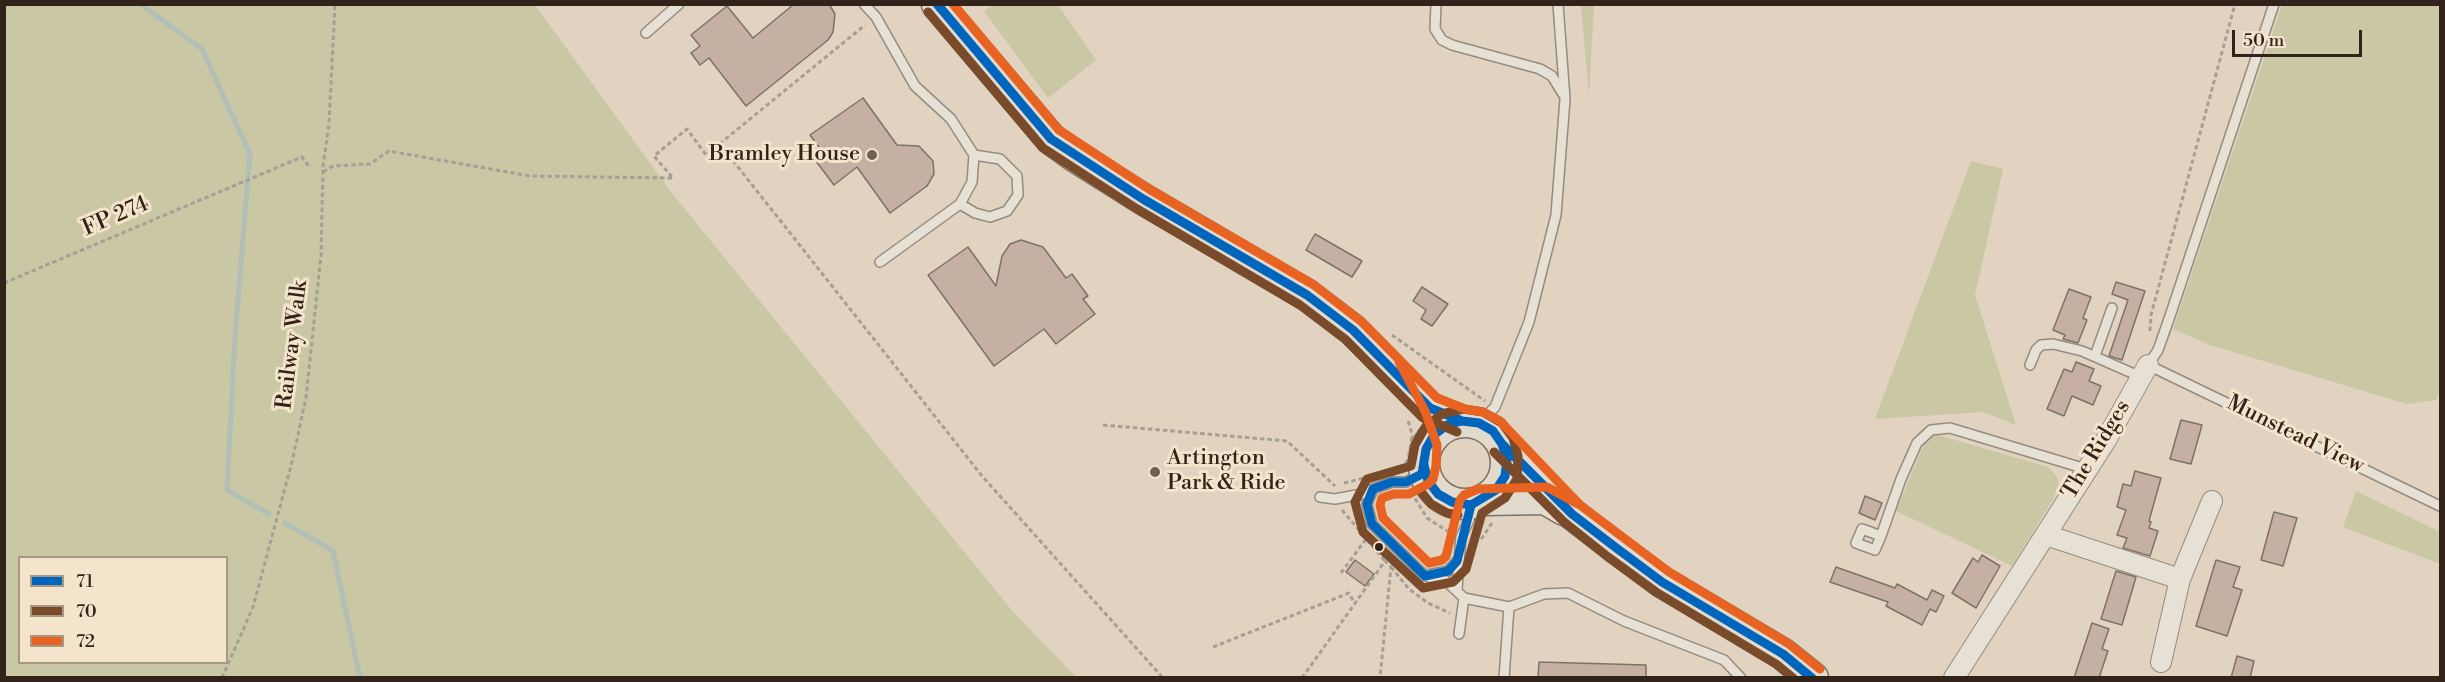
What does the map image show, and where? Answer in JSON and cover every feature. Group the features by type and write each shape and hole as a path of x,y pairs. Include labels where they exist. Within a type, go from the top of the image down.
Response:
{"main road":[{"path":"937,4 1051,139 1143,199 1307,296 1353,330 1430,408 1493,431 1572,514"},
{"path":"1386,364 1414,416 1419,465 1438,494 1452,502 1481,508 1545,499 1572,514 1662,582 1783,654 1813,678"},
{"path":"1419,465 1434,435 1447,425 1470,422"},
{"path":"1481,508 1505,476 1507,460 1503,444"}],"street":[{"name":"The Ridges","path":"1954,678 2046,535 2145,371"},
{"path":"2161,662 2180,579 2212,501"},
{"path":"2046,535 2180,579"}],"lane":[{"path":"646,33 679,4"},
{"path":"864,4 876,17 915,86 951,119 974,155 972,182 960,204 880,262"},
{"path":"1436,4 1435,28 1442,40 1452,45 1540,69 1552,76 1565,99"},
{"path":"1470,422 1495,407 1529,322 1556,215 1565,99 1558,4"},
{"path":"2145,371 2157,350 2170,316 2274,4"},
{"path":"960,204 975,213 990,217 1007,211 1018,195 1017,176 1000,159 974,155"},
{"path":"2095,356 2112,308"},
{"name":"Munstead View","path":"2030,365 2036,350 2041,345 2054,344 2145,371 2440,506"},
{"path":"1881,536 1901,479 1917,443 1931,430 1950,428 2086,469"},
{"path":"1320,497 1335,499 1362,494 1392,482 1419,465"},
{"path":"1373,489 1367,504 1372,524 1425,576 1446,581 1464,598 1509,608 1544,594 1568,593 1624,621 1724,660 1742,678"},
{"path":"1457,589 1457,561 1461,537 1469,520 1481,508"},
{"path":"1425,576 1448,571 1457,561"},
{"path":"1460,633 1464,598"},
{"path":"1504,678 1509,608"}],"path":[{"name":"Railway Walk","path":"222,678 253,607 292,462 306,398 321,255 323,172 335,4"},
{"path":"2145,371 2151,315 2235,4"},
{"path":"323,172 333,166 370,164 389,151 530,176 673,178 654,156 687,129 706,155 876,17"},
{"path":"719,143 982,476 1163,678"},
{"name":"FP 274","path":"4,282 302,157 310,168"},
{"path":"1404,414 1417,450 1427,518 1442,529 1461,537 1472,537 1481,508"},
{"path":"1103,425 1287,441 1336,487"},
{"path":"1341,573 1366,539"},
{"path":"1302,678 1385,561 1391,567 1380,678"},
{"path":"1213,648 1349,593 1355,604"}],"shaded area":[{"path":"4,5 535,5 671,192 1014,613 1076,677 5,677"},
{"path":"993,5 1058,5 1096,60 1048,98 984,11"},
{"path":"1581,5 1594,5 1589,95"},
{"path":"2282,5 2440,5 2440,387 2436,400 2407,404 2210,345 2173,329"},
{"path":"1971,161 2003,169 1975,295 2016,425 1983,412 1875,419"},
{"path":"1938,435 2048,467 2057,477 2059,484 2053,499 2012,566 1896,511 1924,444 1930,437"},
{"path":"2356,491 2440,532 2440,564 2343,527"}],"building":[{"path":"794,4 829,4 835,14 833,32 828,40 746,106 709,58 700,65 691,53 700,46 691,35 727,6 753,38"},
{"name":"Bramley House","path":"863,98 897,145 919,146 933,161 934,174 927,186 890,213 857,167 834,185 812,156 821,150 810,135"},
{"path":"1315,234 1362,261 1352,277 1306,250"},
{"path":"1021,240 1043,247 1066,278 1072,274 1088,296 1083,299 1095,314 1056,344 1044,329 994,366 928,275 968,247 996,286 1002,256 1010,244"},
{"path":"2116,282 2145,291 2122,360 2109,356 2128,300 2112,294"},
{"path":"1422,287 1448,304 1432,326 1421,319 1426,310 1413,301"},
{"path":"2069,289 2091,297 2083,318 2087,320 2078,343 2063,339 2065,335 2053,330"},
{"path":"2076,362 2094,369 2089,381 2101,386 2093,405 2072,396 2064,416 2047,409 2064,369 2072,372"},
{"path":"2181,420 2202,425 2191,464 2170,459"},
{"path":"2135,471 2161,478 2149,521 2151,522 2149,528 2158,531 2150,556 2123,548 2127,538 2117,535 2126,510 2117,507 2123,484 2131,486"},
{"path":"1865,496 1882,503 1875,520 1859,513"},
{"path":"2274,512 2297,518 2283,566 2261,560"},
{"path":"1982,555 2000,566 1976,608 1952,593 1973,558 1978,562"},
{"path":"1355,560 1374,574 1365,586 1346,572"},
{"path":"2216,560 2240,567 2233,587 2242,590 2227,636 2196,626"},
{"path":"1836,567 1895,588 1897,584 1927,600 1932,590 1944,596 1936,612 1930,609 1922,625 1886,606 1888,602 1830,582"},
{"path":"2116,571 2136,577 2122,625 2101,619"},
{"path":"2092,623 2109,629 2102,649 2108,651 2099,678 2074,678"},
{"path":"2237,656 2254,661 2250,678 2231,678"},
{"path":"1539,662 1646,665 1646,678 1538,678"}],"waterway":[{"path":"140,4 202,49 250,154 235,336 227,490 269,514"},
{"path":"285,523 333,551 360,678"}],"transit line":[{"name":"71","path":"937,4 1051,139 1143,199 1307,295 1353,330 1430,408 1462,421"},
{"name":"72","path":"953,4 1059,130 1149,189 1314,285 1362,322 1437,398 1465,409 1483,412 1500,421 1580,505 1669,572 1789,644 1820,669"},
{"name":"70","path":"928,12 1043,148 1137,209 1300,305 1345,339 1422,417 1457,432"},
{"name":"72","path":"1399,362 1425,411 1437,445 1436,466 1433,479 1428,484 1409,494 1394,494 1382,498 1380,505 1383,518 1429,563 1442,560 1446,556 1460,500 1464,495 1478,489 1547,487 1578,504"},
{"name":"70","path":"1463,409 1483,412 1502,423 1513,438 1518,456 1517,479 1505,498 1482,513 1466,569 1453,582 1423,588 1363,532 1355,502 1367,479 1411,466 1415,445 1426,426 1442,414 1463,409"},
{"name":"71","path":"1462,421 1479,423 1493,431 1502,444 1507,460 1505,476 1496,490 1471,505 1457,561 1448,571 1425,576 1372,524 1367,504 1373,489 1392,482 1406,482 1422,474 1426,449 1434,435 1447,425 1462,421"},
{"name":"71","path":"1502,444 1572,514 1615,547 1662,582 1783,654 1812,678"},
{"name":"70","path":"1494,452 1564,522 1608,557 1656,592 1776,664 1793,678"},
{"name":"71","path":"1424,465 1428,481 1438,494 1452,502 1471,505"},
{"name":"70","path":"1419,489 1431,504 1447,513 1458,515"}],"place":[{"name":"Bramley House","path":"872,155"},
{"name":"Artington Park & Ride","path":"1155,472"}]}
